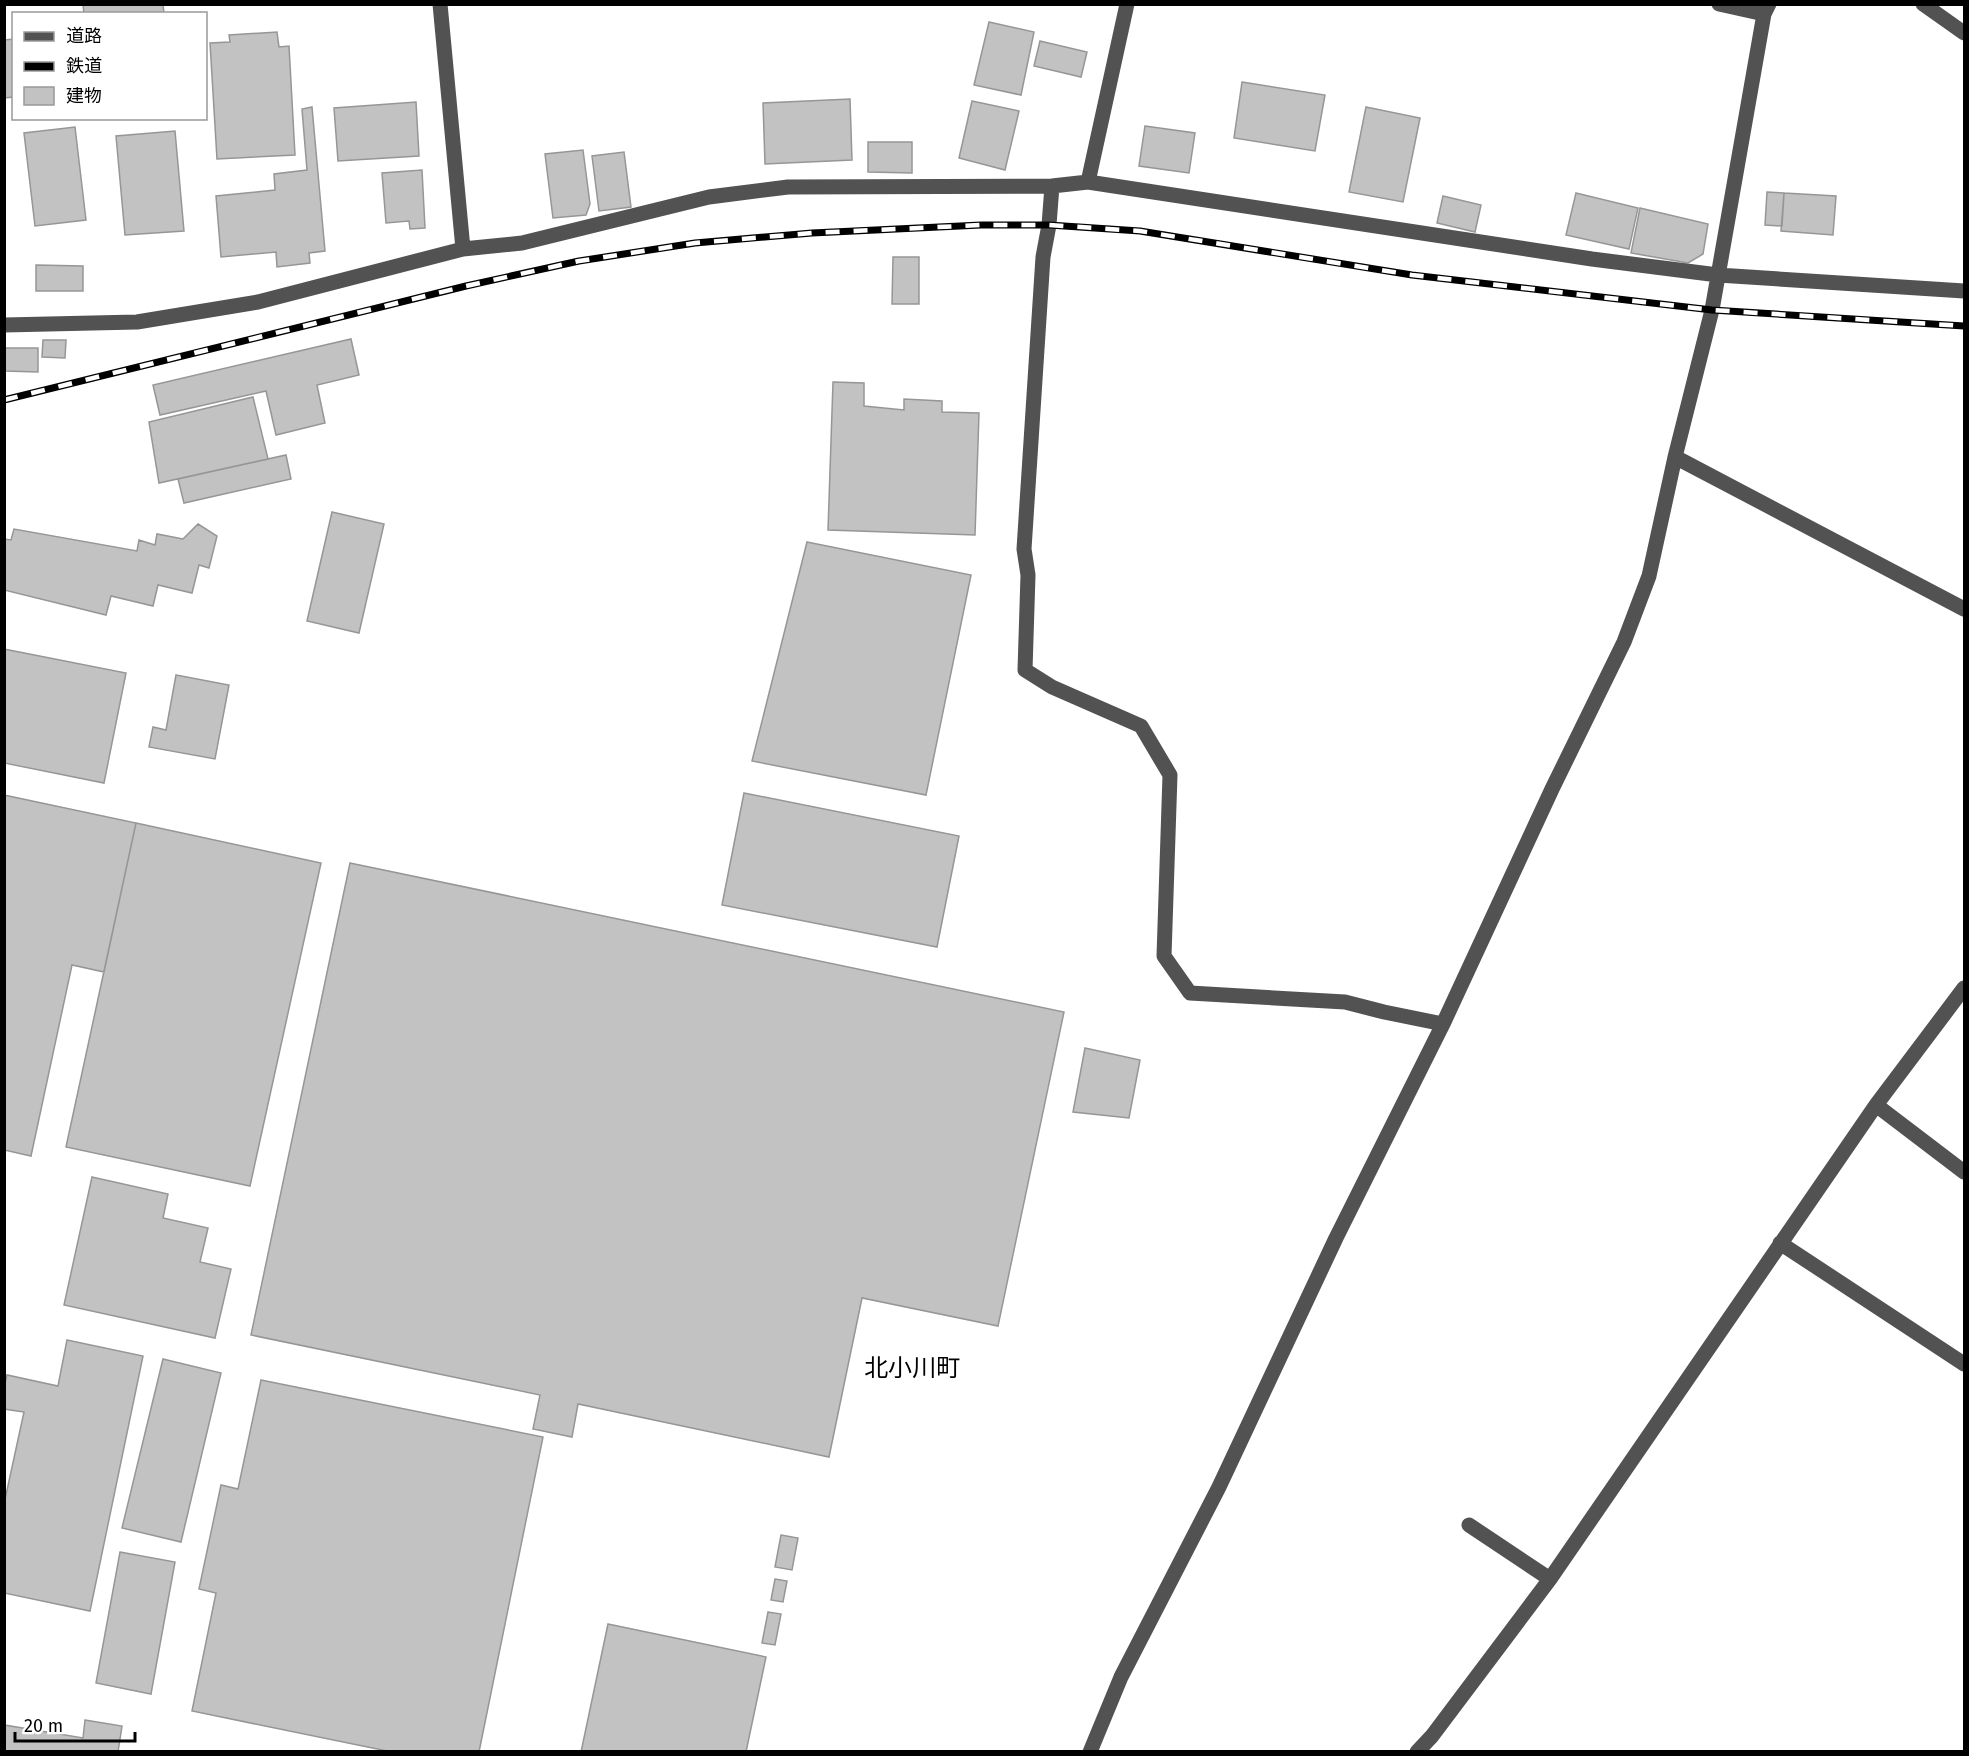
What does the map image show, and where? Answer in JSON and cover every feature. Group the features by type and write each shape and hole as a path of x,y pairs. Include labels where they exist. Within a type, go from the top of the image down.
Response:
{"street":[{"path":"440,4 463,249"},
{"path":"1088,182 1127,4"},
{"path":"1090,1752 1121,1677 1219,1487 1336,1238 1443,1024 1552,789 1624,642 1649,576 1675,458 1712,310 1766,9 1719,4"},
{"path":"1923,4 1965,33"},
{"path":"4,325 148,320 258,302 463,249 522,243 709,197 788,187 1052,186 1088,182 1592,259 1718,275 1965,291"},
{"path":"1052,186 1049,225 1042,257 1024,549 1028,575 1024,670 1052,687 1141,726 1170,775 1164,956 1190,993 1346,1002 1443,1024"},
{"path":"1675,458 1965,609"},
{"path":"1417,1752 1432,1736 1550,1579 1876,1105 1965,988"},
{"path":"1876,1105 1965,1172"},
{"path":"1780,1242 1965,1364"},
{"path":"1469,1525 1550,1579"}],"building":[{"path":"83,4 163,4 164,12 84,12"},
{"path":"989,22 1034,32 1021,95 974,85"},
{"path":"277,32 279,47 289,46 295,155 217,159 210,43 230,42 229,35"},
{"path":"12,39 12,97 4,98 4,40"},
{"path":"1040,41 1087,52 1081,77 1034,66"},
{"path":"1242,82 1325,95 1315,151 1234,138"},
{"path":"850,99 852,160 765,164 763,103"},
{"path":"972,101 1019,111 1005,170 959,158"},
{"path":"416,102 419,156 338,161 334,108"},
{"path":"312,107 325,251 309,253 310,263 277,267 276,252 221,257 216,196 275,190 274,174 307,170 302,109"},
{"path":"1366,107 1420,118 1403,202 1349,192"},
{"path":"1145,126 1195,133 1189,173 1139,166"},
{"path":"75,127 86,220 35,226 24,133"},
{"path":"175,131 184,231 125,235 116,136"},
{"path":"868,142 912,142 912,173 868,172"},
{"path":"583,150 590,204 586,215 553,218 545,154"},
{"path":"624,152 631,207 599,211 592,156"},
{"path":"422,170 425,228 410,229 409,221 386,223 382,173"},
{"path":"1767,192 1784,193 1782,226 1765,225"},
{"path":"1576,193 1638,208 1629,249 1566,235"},
{"path":"1784,193 1836,196 1833,235 1781,231"},
{"path":"1443,196 1481,205 1475,232 1437,223"},
{"path":"1640,208 1708,224 1703,254 1688,263 1631,253"},
{"path":"893,257 919,257 919,304 892,304"},
{"path":"36,265 83,266 83,291 36,291"},
{"path":"351,339 359,375 317,385 325,423 276,435 266,391 160,415 153,385"},
{"path":"43,340 66,340 65,358 42,357"},
{"path":"4,348 38,348 38,372 4,371"},
{"path":"833,382 864,383 864,406 904,410 904,399 942,401 942,412 979,413 975,535 828,530"},
{"path":"253,397 268,459 159,483 149,422"},
{"path":"286,455 291,479 184,503 178,479"},
{"path":"332,512 384,524 359,633 307,621"},
{"path":"198,524 217,536 209,568 199,565 192,593 158,585 153,606 111,596 106,615 4,590 4,539 11,540 14,529 137,551 139,540 155,545 157,534 183,539"},
{"path":"807,542 971,575 926,795 752,761"},
{"path":"4,649 126,673 104,783 4,763"},
{"path":"176,675 229,685 215,759 149,747 153,727 166,730"},
{"path":"744,793 959,836 937,947 722,905"},
{"path":"4,795 136,823 104,972 72,965 31,1156 4,1150"},
{"path":"136,823 321,863 250,1186 66,1147"},
{"path":"350,863 1064,1012 998,1326 862,1298 829,1457 578,1404 572,1437 533,1429 540,1395 251,1335"},
{"path":"1085,1048 1140,1060 1129,1118 1073,1112"},
{"path":"92,1177 168,1194 163,1218 208,1228 200,1262 231,1269 215,1338 64,1305"},
{"path":"67,1340 143,1356 90,1611 4,1593 4,1504 24,1412 4,1409 4,1388 7,1375 58,1386"},
{"path":"163,1359 221,1373 181,1542 122,1528"},
{"path":"261,1380 543,1437 479,1752 392,1752 192,1711 216,1593 199,1589 221,1485 238,1489"},
{"path":"781,1535 798,1538 792,1570 775,1567"},
{"path":"120,1552 175,1562 151,1694 96,1683"},
{"path":"775,1579 787,1581 783,1602 771,1600"},
{"path":"768,1612 781,1614 775,1645 762,1643"},
{"path":"608,1624 766,1657 746,1752 581,1752"},
{"path":"85,1720 122,1726 118,1752 4,1752 4,1725 83,1738"}],"railway":[{"path":"4,400 466,286 579,261 695,243 812,233 981,225 1049,225 1140,231 1412,275 1712,310 1964,326"}],"district":[{"name":"北小川町","path":"912,1368"}]}
